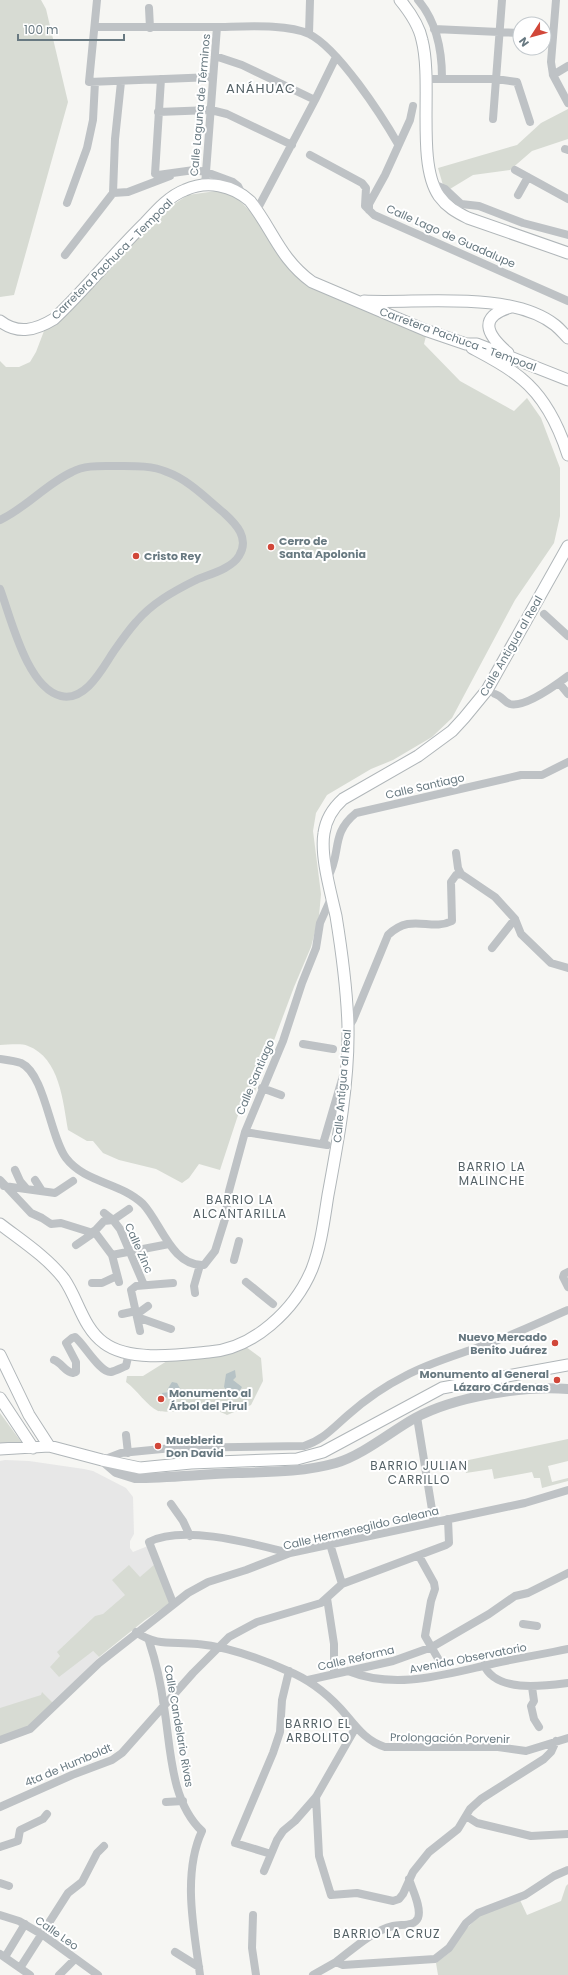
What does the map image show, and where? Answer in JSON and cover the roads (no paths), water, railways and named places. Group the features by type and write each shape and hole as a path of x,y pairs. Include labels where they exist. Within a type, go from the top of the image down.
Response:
{"main road":[{"path":"400,0 413,18 422,38 428,79 427,154 429,173 438,195 455,212 468,218 568,253"},
{"name":"Carretera Pachuca - Tempoal","path":"0,321 14,329 25,330 44,325 54,319 125,242 159,208 184,190 205,184 231,188 242,194 257,210 286,259 298,272 312,282 425,330 466,344 477,344 568,380"},
{"path":"358,301 490,302 512,307 541,317 555,325 568,338"},
{"path":"512,307 501,310 495,314 491,319 489,331 495,342 512,357"},
{"path":"466,344 516,374 537,395 552,415 562,435 568,455"},
{"name":"Calle Antigua al Real","path":"0,1224 56,1270 66,1282 92,1332 104,1343 128,1353 178,1355 228,1349 252,1338 287,1308 312,1270 321,1235 336,1152 346,1066 348,1028 342,950 323,843 326,823 336,806 355,791 418,756 452,731 464,718 487,690 568,547"},
{"path":"0,1355 29,1415 49,1446"},
{"path":"0,1449 49,1446 140,1468 191,1463 304,1458 323,1452 442,1388 568,1365"},
{"path":"0,1398 33,1448"}],"street":[{"path":"67,203 87,148 93,120 92,82 97,0"},
{"path":"309,34 310,0"},
{"path":"418,0 430,17 434,29 442,57 442,78"},
{"path":"493,119 502,0"},
{"path":"552,16 556,0"},
{"path":"149,8 150,28"},
{"path":"95,27 150,28 275,26 309,34 322,43 336,58 379,110 398,144"},
{"name":"Calle Laguna de Términos","path":"205,184 218,27"},
{"path":"434,29 512,33"},
{"path":"215,56 242,65 315,100"},
{"path":"550,56 553,75 568,103"},
{"path":"257,210 336,58"},
{"path":"553,75 568,66"},
{"path":"92,82 213,77"},
{"path":"161,79 155,174 158,175 194,170 206,172 233,182 238,186 242,194"},
{"path":"428,79 496,79 517,82 530,122"},
{"path":"65,255 113,193 115,139 121,82"},
{"name":"Calle Lago de Guadalupe","path":"413,106 410,120 385,175 369,204 369,210 374,215 568,301"},
{"path":"158,112 211,110 227,114 292,145"},
{"path":"310,154 362,184 366,188 364,203 369,210"},
{"path":"515,170 568,199"},
{"path":"113,193 128,192 179,172"},
{"path":"518,195 528,178"},
{"path":"433,184 445,189 461,204 479,206 522,223 568,235"},
{"path":"0,520 71,472 93,466 146,467 167,472 191,486 235,523 242,533 243,545 239,556 228,566 195,580 156,602 137,621 115,649 96,679 83,691 74,695 62,696 46,688 35,675 25,656 0,589"},
{"path":"544,614 568,634"},
{"path":"495,694 512,704 533,699 568,676"},
{"path":"559,683 568,694"},
{"name":"Calle Santiago","path":"328,877 334,867 340,831 347,821 356,814 521,775 542,775 568,762"},
{"path":"456,853 458,868 461,874 495,897 515,920 521,934 551,963 568,968"},
{"path":"348,1028 353,1020 388,935 395,928 404,924 415,922 441,924 452,921 451,882 456,875 461,874"},
{"name":"Calle Santiago","path":"200,1265 208,1261 215,1251 225,1219 229,1191 245,1132 282,1041 316,948 320,923 332,896"},
{"path":"492,948 515,920"},
{"path":"303,1044 333,1049"},
{"path":"0,1059 21,1063 32,1073 45,1102 58,1144 65,1157 76,1168 95,1180 125,1191 142,1204 154,1218 172,1249 190,1262 200,1265 194,1286 195,1293"},
{"path":"245,1132 325,1144 346,1066"},
{"path":"262,1088 281,1095"},
{"path":"15,1170 20,1181 26,1188"},
{"path":"35,1180 42,1192"},
{"path":"2,1183 42,1192 55,1193 73,1181"},
{"path":"2,1183 31,1213 51,1224 61,1223 94,1232 112,1256 118,1279 102,1283 92,1283"},
{"name":"Calle Zinc","path":"76,1245 94,1232 104,1221 113,1220 129,1209"},
{"path":"104,1213 113,1220"},
{"name":"Calle Zinc","path":"113,1220 120,1229 144,1285"},
{"path":"234,1260 239,1241"},
{"path":"112,1256 169,1244"},
{"path":"568,1272 564,1274 563,1277 568,1287"},
{"path":"246,1282 273,1304"},
{"path":"140,1331 131,1290 136,1286 173,1283"},
{"path":"137,1314 148,1306"},
{"path":"568,1310 485,1345 419,1368 368,1400 348,1415 332,1431 314,1443 304,1446 172,1448 121,1453 102,1460 116,1472 135,1478 299,1470 338,1462 357,1453 417,1417 462,1401 523,1390 541,1388 568,1389"},
{"path":"122,1314 137,1314 172,1329"},
{"path":"54,1360 60,1363 68,1372 73,1374 76,1372 76,1362 66,1343 75,1337 97,1363 107,1371 111,1372 126,1366 128,1353"},
{"path":"417,1417 434,1522"},
{"path":"126,1435 128,1452"},
{"name":"Calle Hermenegildo Galeana","path":"0,1740 30,1729 99,1663 136,1632 173,1603 208,1582 246,1570 290,1553 525,1503 568,1490"},
{"path":"171,1504 183,1521 190,1536"},
{"path":"330,1544 342,1584 419,1556 449,1543 448,1519"},
{"path":"173,1603 149,1542 158,1538 168,1536 190,1536 232,1539 290,1553"},
{"path":"419,1556 434,1583 435,1589 425,1636 440,1662"},
{"name":"Calle Reforma","path":"149,1641 198,1644 247,1654 308,1680 393,1661 432,1647 489,1614 511,1598 528,1593 568,1573"},
{"name":"4ta de Humboldt","path":"0,1807 72,1775 112,1760 122,1753 193,1673 229,1638 257,1622 321,1603 342,1584"},
{"path":"326,1598 334,1644 334,1674"},
{"path":"523,1624 537,1626"},
{"path":"136,1632 149,1641"},
{"name":"Calle Candelario Rivas","path":"149,1641 156,1662 175,1778 183,1801 193,1822 202,1831 199,1839 192,1879 192,1910 200,1971"},
{"name":"Avenida Observatorio","path":"348,1671 362,1677 405,1681 453,1674 484,1665 568,1649"},
{"path":"484,1665 487,1672 504,1682 532,1687 568,1683"},
{"path":"271,1854 235,1843 273,1753 280,1732 282,1700 289,1671"},
{"name":"Prolongación Porvenir","path":"308,1680 340,1708 370,1741 384,1747 498,1747 526,1751 568,1738"},
{"path":"532,1687 534,1702 531,1706 534,1719 539,1727"},
{"path":"264,1871 283,1831 295,1821 316,1797 356,1727"},
{"path":"316,1797 319,1856 330,1895 357,1893 393,1901 403,1894 413,1872 430,1852 458,1829 470,1809 492,1791 544,1759 551,1752 556,1741"},
{"path":"166,1802 183,1801"},
{"path":"0,1847 14,1844 18,1841 20,1830 43,1819 47,1814"},
{"path":"466,1816 477,1823 531,1836 568,1834"},
{"path":"20,1968 43,1935 68,1893 82,1882 97,1853 104,1846"},
{"path":"336,1962 343,1965 435,1959 449,1948 466,1923 478,1913 525,1895 554,1876 568,1870"},
{"path":"313,1975 336,1962 372,1936 393,1926 411,1925 418,1919 418,1905 409,1879"},
{"path":"0,1883 9,1886"},
{"name":"Calle Leo","path":"0,1915 25,1924 43,1935 98,1975"},
{"path":"253,1915 252,1948 256,1975"},
{"path":"25,1924 2,1956 30,1975"},
{"path":"175,1952 200,1971"},
{"path":"59,1975 75,1958"}],"place":[{"name":"Cerro de Santa Apolonia","path":"271,547"},
{"name":"Cristo Rey","path":"136,556"},
{"name":"Nuevo Mercado Benito Juárez","path":"555,1343"},
{"name":"Monumento al General Lázaro Cárdenas","path":"557,1380"},
{"name":"Monumento al Árbol del Pirul","path":"161,1399"},
{"name":"Muebleria Don David","path":"158,1446"}],"district":[{"name":"ANÁHUAC","path":"261,88"},
{"name":"BARRIO LA MALINCHE","path":"492,1174"},
{"name":"BARRIO LA ALCANTARILLA","path":"240,1207"},
{"name":"BARRIO JULIAN CARRILLO","path":"419,1473"},
{"name":"BARRIO EL ARBOLITO","path":"318,1731"},
{"name":"BARRIO LA CRUZ","path":"387,1934"}]}
